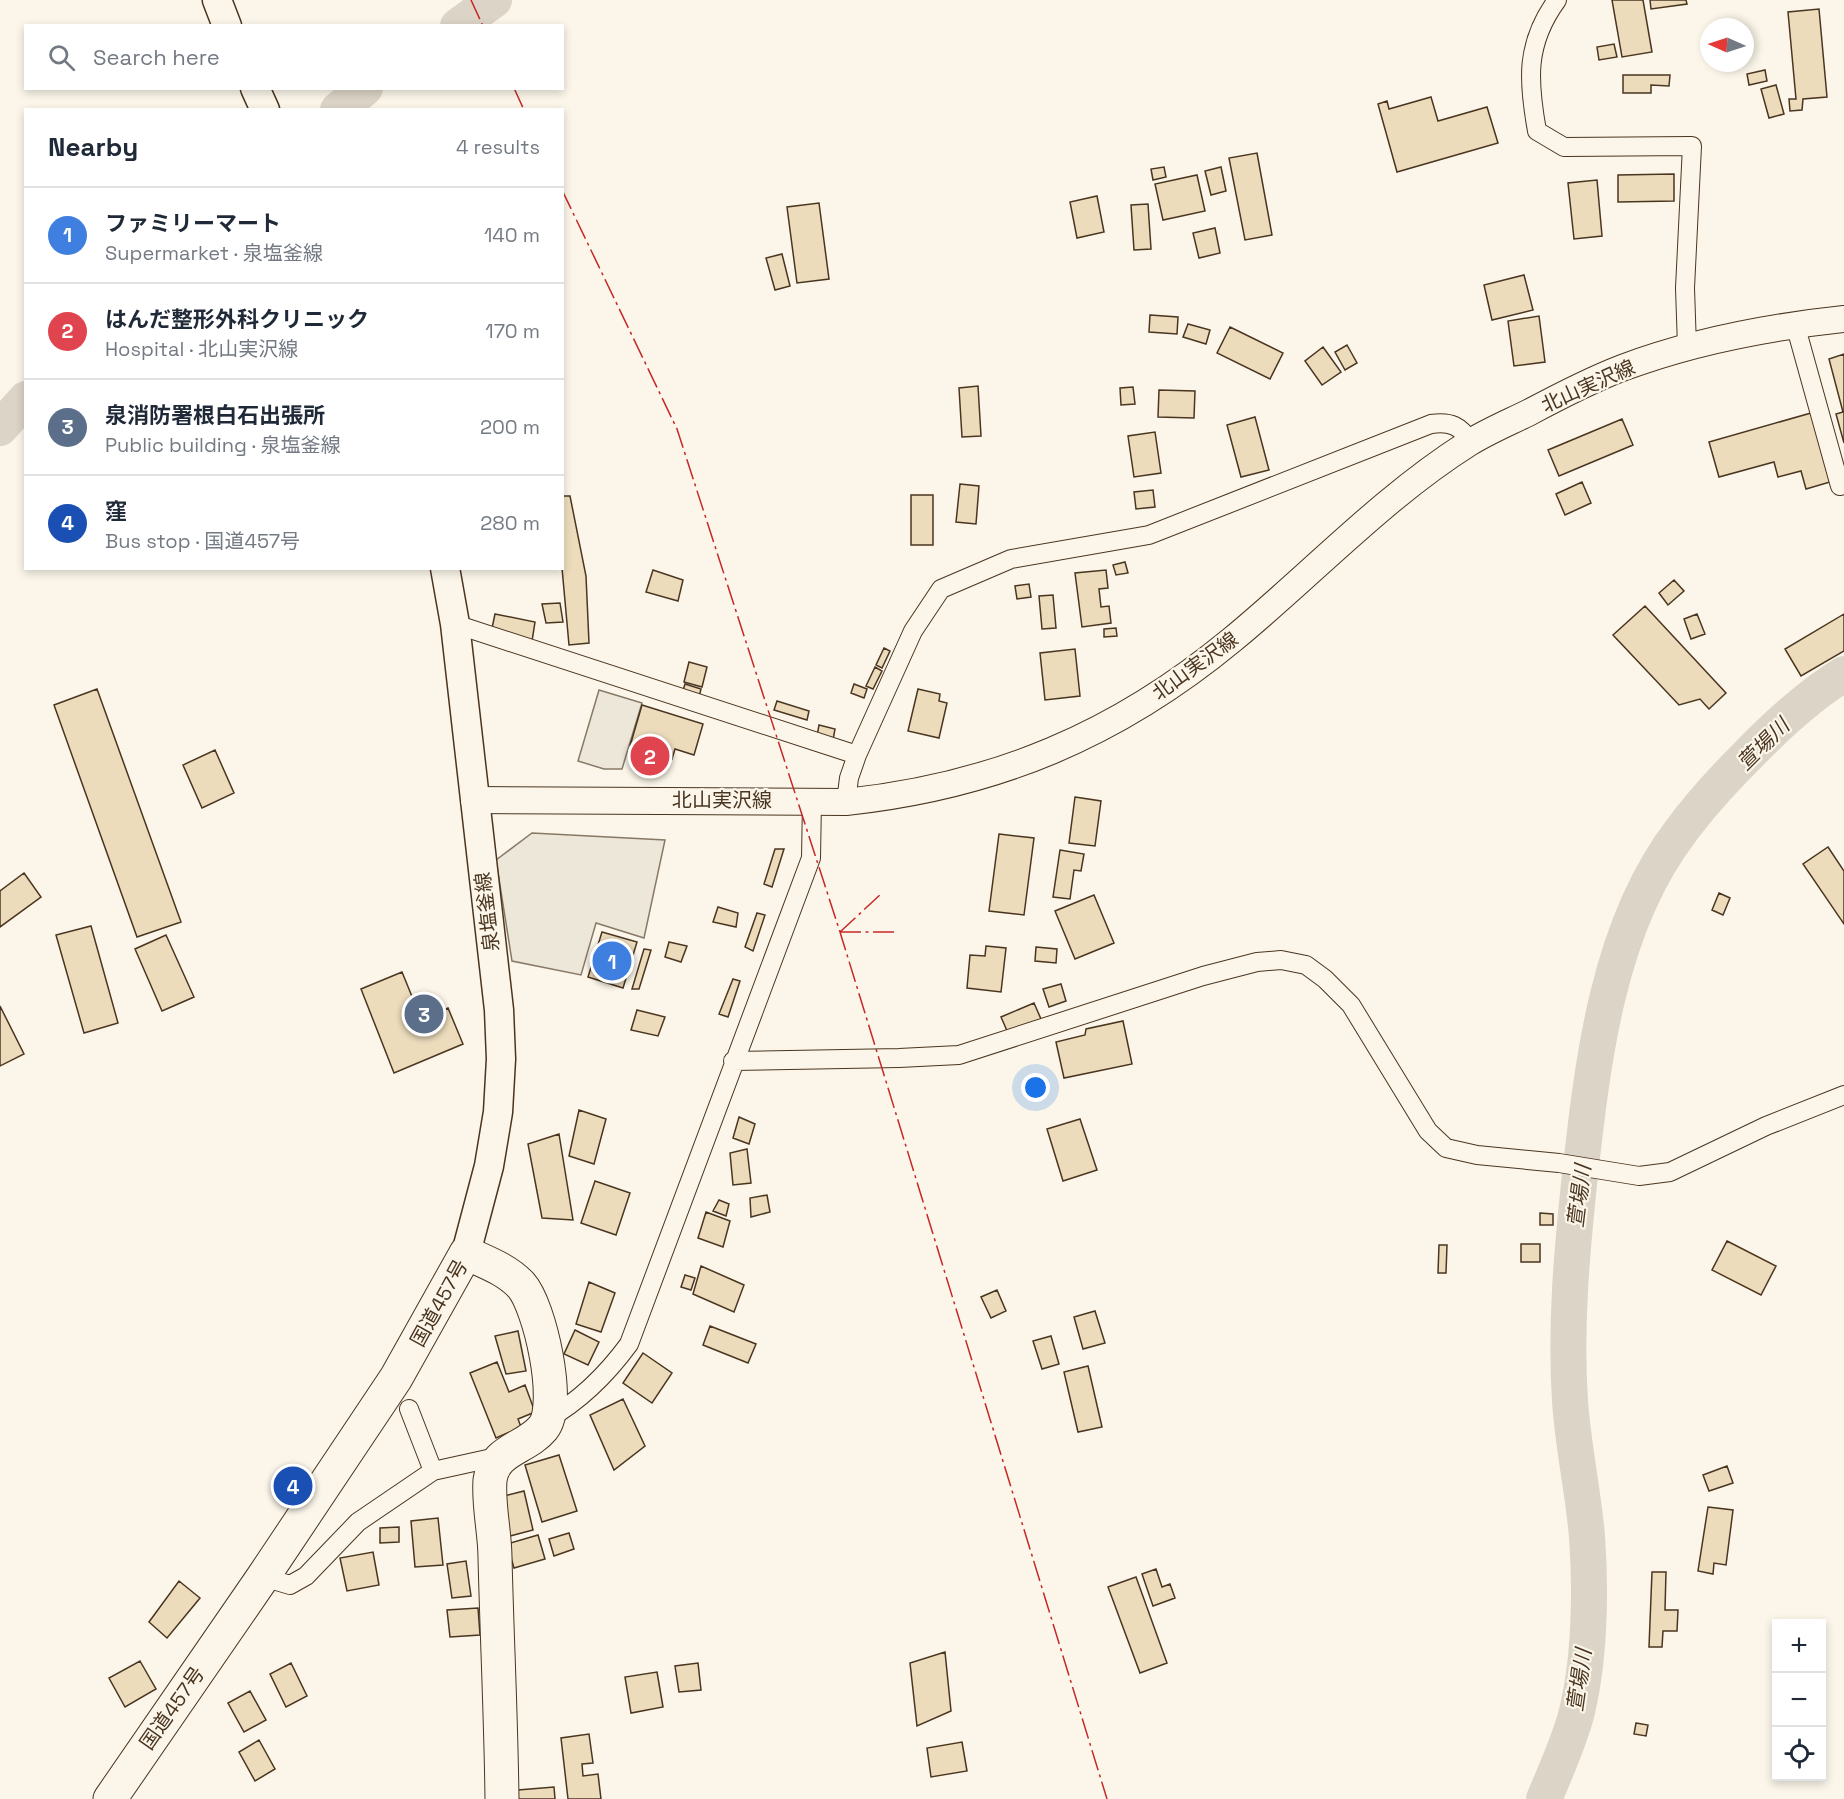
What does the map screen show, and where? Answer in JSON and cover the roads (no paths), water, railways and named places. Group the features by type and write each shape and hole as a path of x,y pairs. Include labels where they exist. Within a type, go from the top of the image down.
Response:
{"highway":[{"name":"国道457号","path":"110,1799 263,1577 396,1378 466,1253 506,1272 522,1286 533,1303 538,1318 550,1388 548,1419"},
{"path":"502,1799 495,1553 490,1481 492,1468 502,1456 543,1429 548,1419"}],"main road":[{"path":"216,0 226,24"},
{"name":"泉塩釜線","path":"445,570 454,624 499,1010 501,1059 498,1112 489,1166 466,1253"}],"street":[{"path":"1557,0 1544,18 1530,58 1531,97 1537,131 1564,147 1692,146 1685,288 1687,346"},
{"name":"北山実沢線","path":"474,800 846,802 903,796 989,775 1044,756 1107,726 1161,692 1232,640 1348,535 1426,473 1472,442 1621,369 1687,346 1795,324 1844,319"},
{"path":"1795,324 1840,486 1844,485"},
{"path":"846,802 849,778 856,755 913,631 941,590 1011,559 1149,535 1431,424 1443,422 1461,427 1472,442"},
{"path":"454,624 856,755"},
{"path":"548,1419 599,1380 629,1344 733,1061 811,858 812,801"},
{"path":"733,1061 959,1055 1203,976 1257,962 1281,960 1306,965 1325,979 1351,1005 1428,1131 1446,1148 1477,1155 1571,1165 1640,1176 1670,1172 1766,1126 1844,1095"},
{"path":"409,1409 432,1472"},
{"path":"263,1577 290,1585 306,1576 358,1522 432,1472 502,1456"}],"waterway":[{"path":"461,24 494,0"},
{"path":"340,108 363,90"},
{"path":"0,428 24,401"},
{"name":"萱場川","path":"1544,1799 1575,1719 1586,1652 1589,1604 1588,1558 1570,1401 1569,1316 1574,1231 1585,1131 1598,1040 1608,995 1620,951 1636,909 1656,868 1681,831 1720,784 1768,734 1805,702 1844,674"}],"place":[{"name":"はんだ整形外科クリニック","path":"650,756"},
{"name":"ファミリーマート","path":"612,961"},
{"name":"泉消防署根白石出張所","path":"424,1014"},
{"name":"窪","path":"293,1486"}]}
